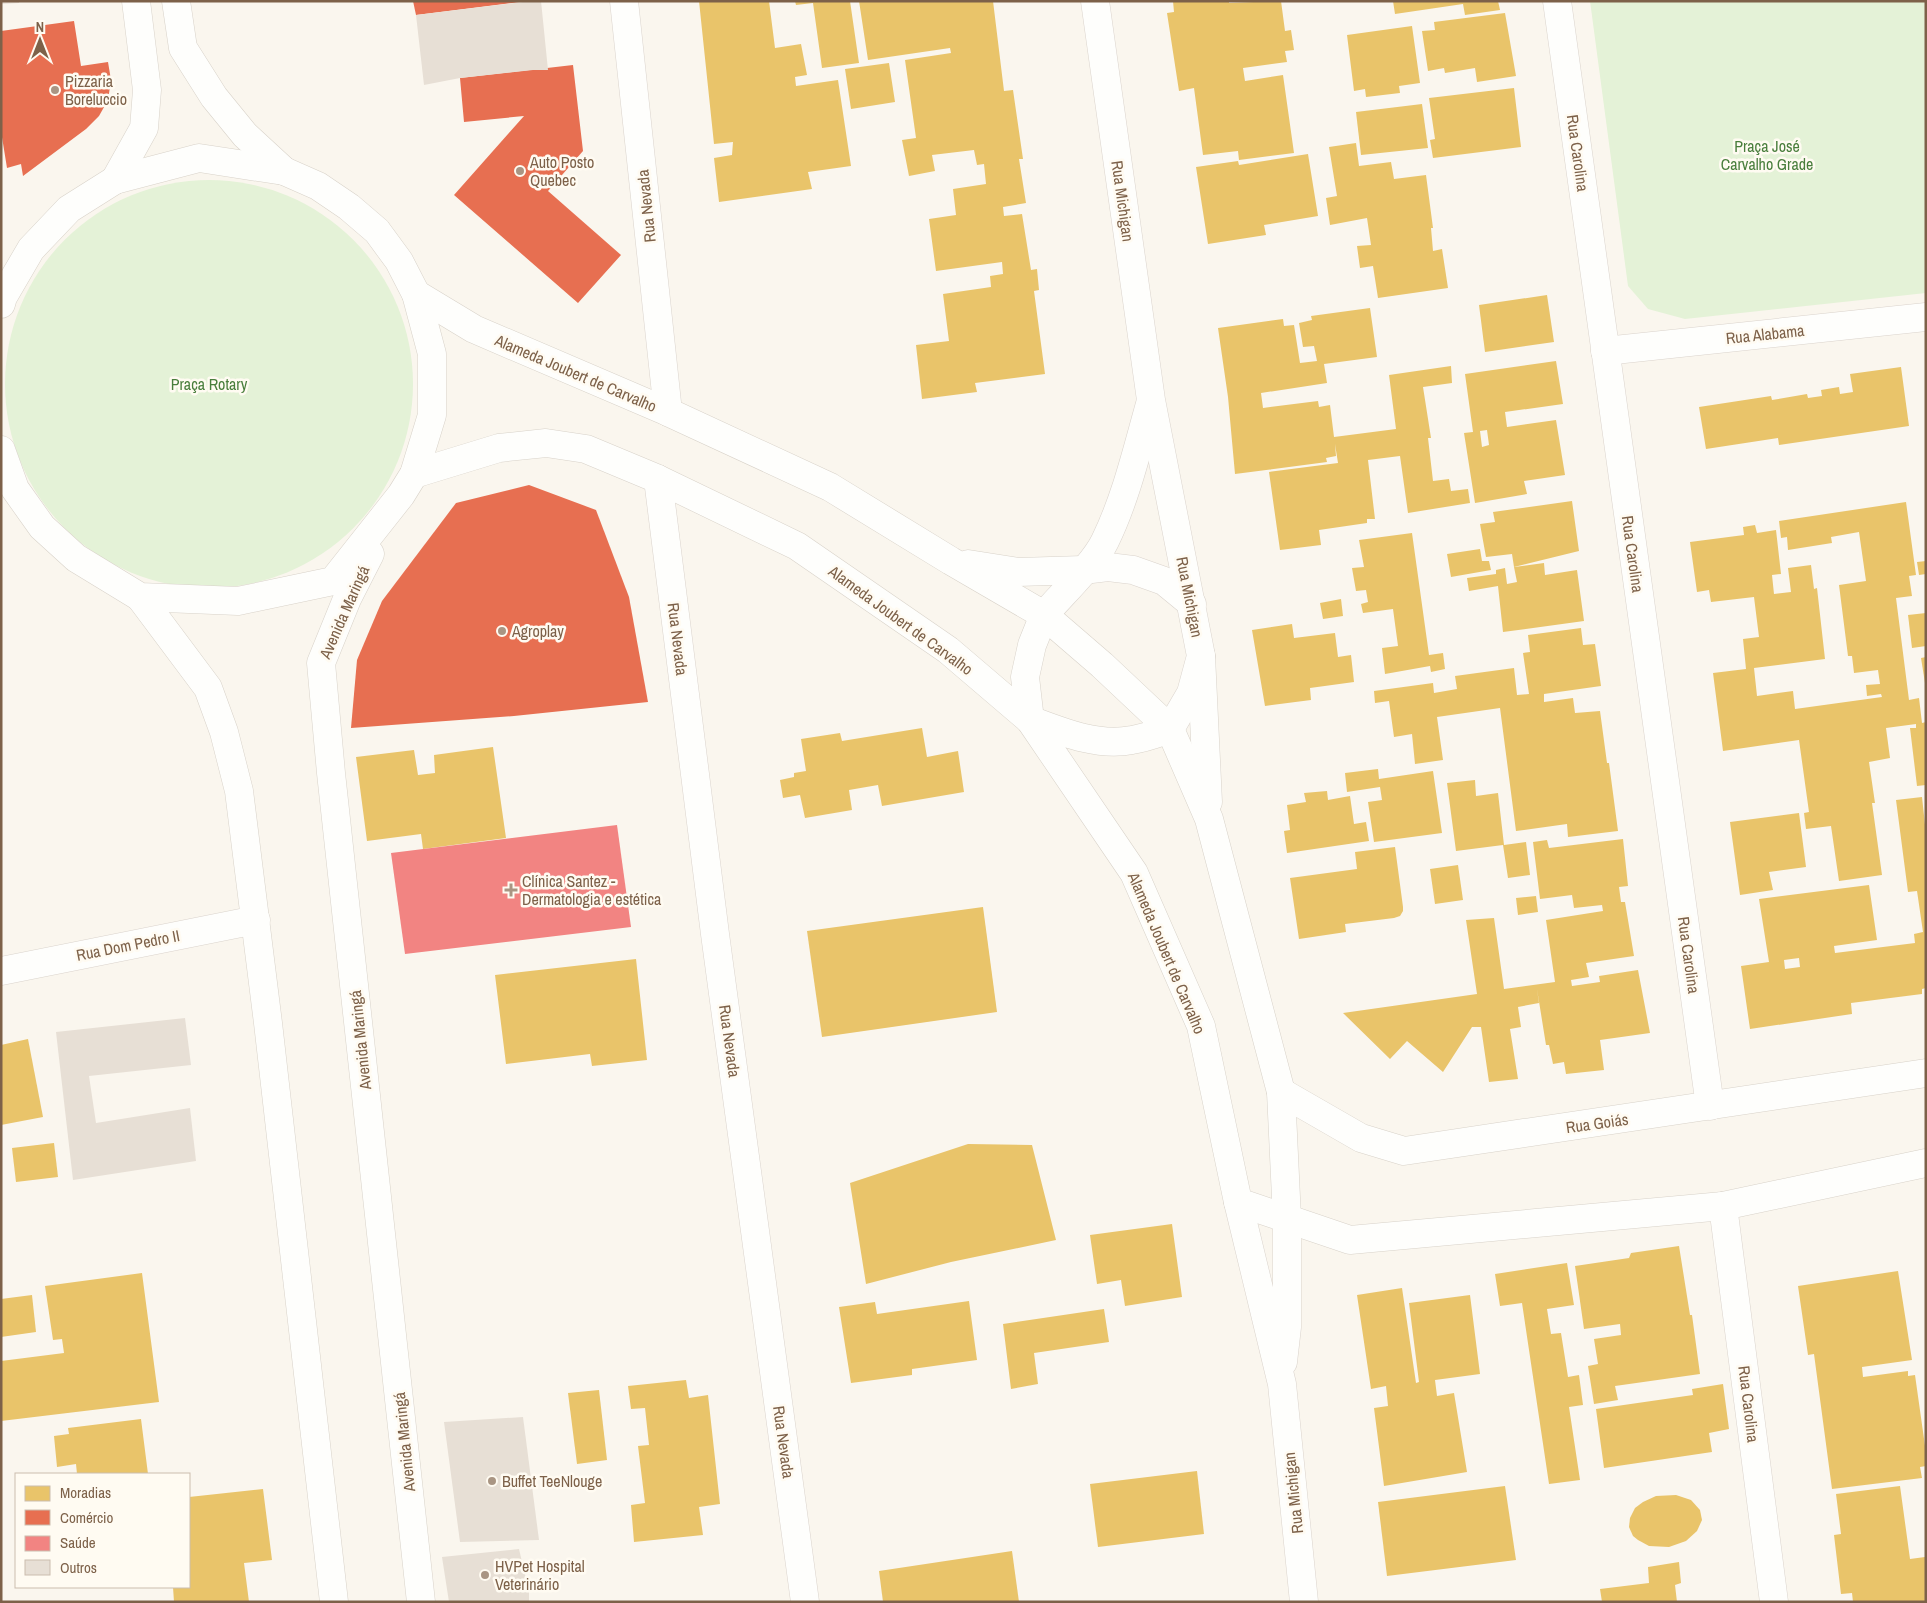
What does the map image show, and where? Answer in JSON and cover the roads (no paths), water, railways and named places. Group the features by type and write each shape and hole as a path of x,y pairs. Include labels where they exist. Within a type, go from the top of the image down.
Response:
{"main road":[{"path":"115,180 144,128 147,90 136,1"},
{"path":"176,1 183,48 214,98 245,135 284,171"},
{"name":"Rua Nevada","path":"624,1 668,412"},
{"name":"Rua Michigan","path":"1095,1 1151,400 1201,656 1191,693 1170,729"},
{"name":"Rua Carolina","path":"1557,1 1710,1106"},
{"path":"1,304 30,249 69,209 115,180 199,158 284,171 318,186 349,207 377,231 399,261 416,294 432,354 432,415 407,484 333,582 238,602 140,597"},
{"name":"Alameda Joubert de Carvalho","path":"416,294 474,330 668,412 830,487 1044,615 1102,665 1170,729 1209,819 1281,1092 1287,1219"},
{"name":"Rua Alabama","path":"1605,351 1926,317"},
{"name":"Rua Michigan","path":"1030,720 1025,677 1032,645 1044,615 1104,543 1126,487 1151,400"},
{"name":"Alameda Joubert de Carvalho","path":"407,484 499,448 546,443 586,449 658,479 797,546 948,650 1030,720 1134,874 1201,1026 1238,1202"},
{"path":"1,450 8,490 42,527 76,558 140,597 208,688 221,723 239,791 256,920 334,1602"},
{"name":"Rua Nevada","path":"658,479 718,954 805,1602"},
{"name":"Avenida Maringá","path":"407,484 347,599 321,663 333,792 421,1602"},
{"path":"951,561 1018,572 1083,570 1108,567 1133,570 1164,581 1192,604"},
{"path":"1201,656 1209,819"},
{"path":"1030,720 1066,733 1104,742 1132,740 1170,729"},
{"name":"Rua Dom Pedro II","path":"1,971 256,920"},
{"name":"Rua Goiás","path":"1281,1092 1361,1138 1404,1151 1926,1073"},
{"path":"1238,1202 1350,1240 1723,1206 1926,1163"},
{"name":"Rua Michigan","path":"1238,1202 1282,1384 1304,1602"},
{"name":"Rua Carolina","path":"1723,1206 1774,1602"},
{"name":"Rua Michigan","path":"1282,1384 1287,1327 1287,1219"}],"place":[{"name":"Pizzaria Boreluccio","path":"55,90"},
{"name":"Auto Posto Quebec","path":"520,171"},
{"name":"Agroplay","path":"502,631"},
{"name":"Clínica Santez - Dermatologia e estética","path":"511,890"},
{"name":"Buffet TeeNlouge","path":"492,1481"},
{"name":"HVPet Hospital Veterinário","path":"485,1575"}],"park label":[{"name":"Praça José Carvalho Grade","path":"1767,155"},
{"name":"Praça Rotary","path":"209,384"}]}
